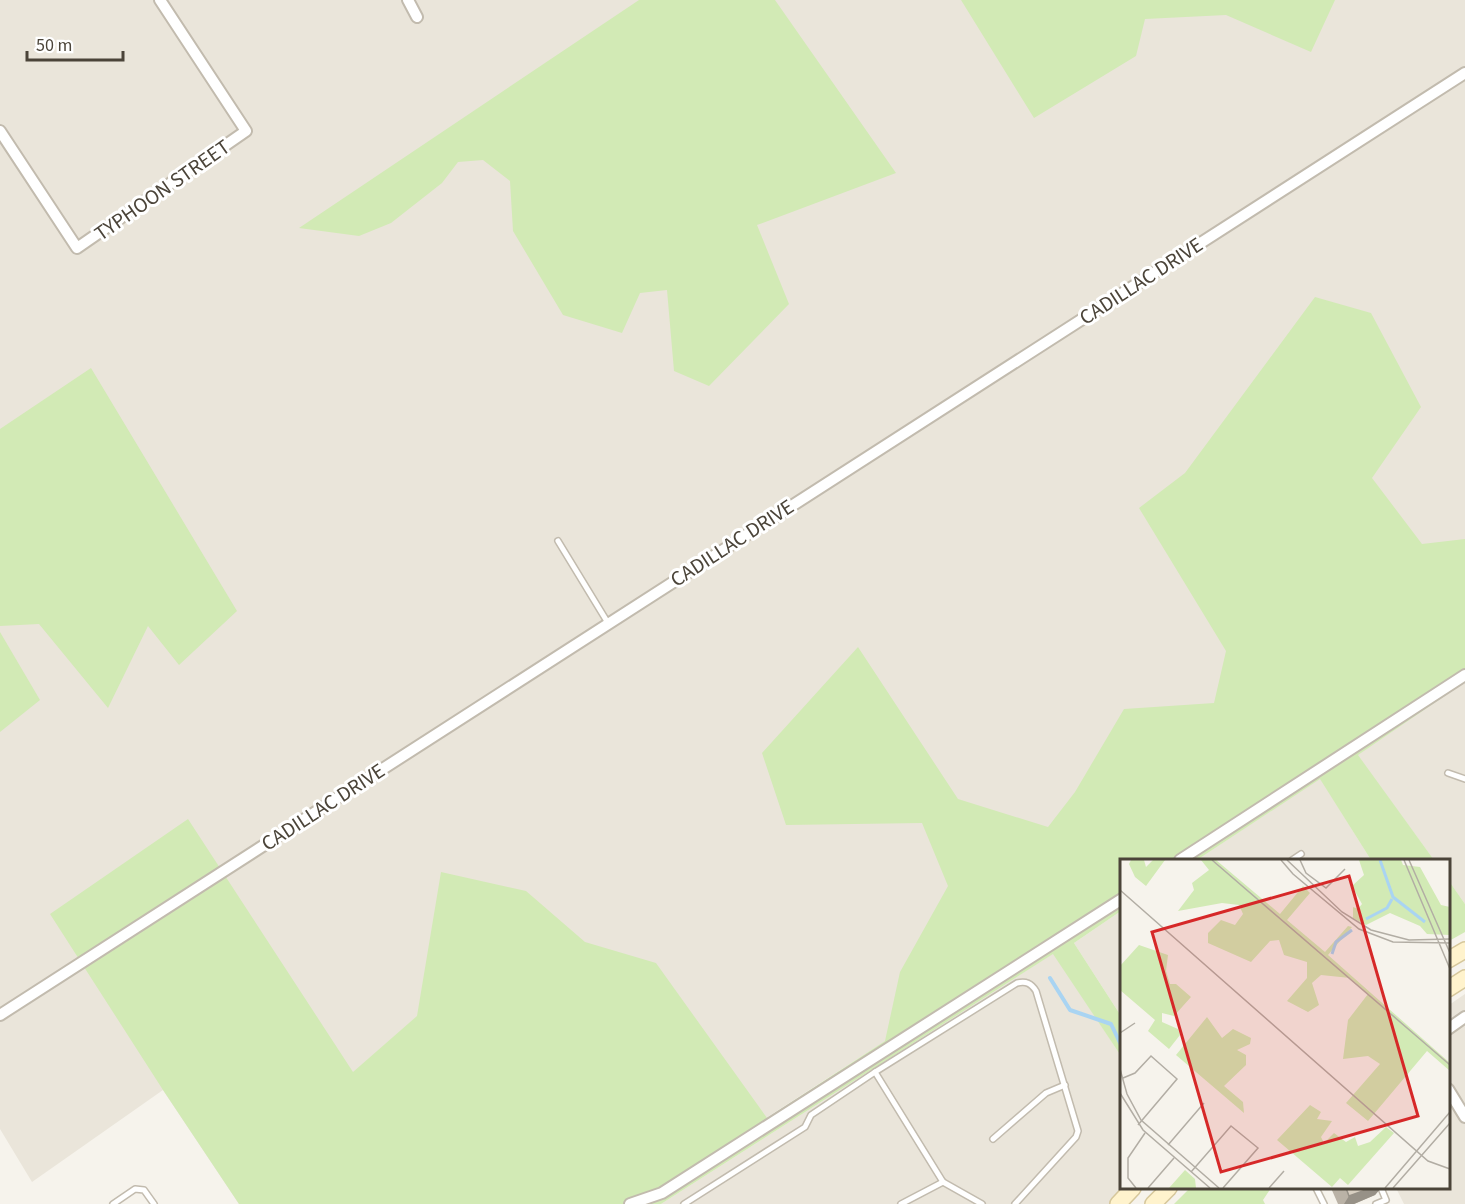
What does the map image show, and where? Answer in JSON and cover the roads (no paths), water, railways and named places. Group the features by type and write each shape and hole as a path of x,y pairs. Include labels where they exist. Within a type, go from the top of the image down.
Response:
{"main road":[{"path":"1450,959 1465,950"},
{"path":"1450,988 1465,978"},
{"path":"1118,1204 1132,1189"},
{"path":"1153,1204 1168,1189"}],"street":[{"name":"TYPHOON STREET","path":"0,131 77,248 246,131 160,0"},
{"path":"408,0 417,16"},
{"name":"CADILLAC DRIVE","path":"0,1015 1465,73"},
{"path":"1183,859 1465,675"},
{"path":"630,1204 642,1198 662,1194 1120,900"},
{"path":"1450,1028 1465,1017"},
{"path":"1450,1091 1465,1117"}],"lane":[{"path":"558,541 608,623"},
{"path":"1448,773 1465,779"},
{"path":"1295,859 1301,854"},
{"path":"684,1204 805,1127 812,1115 875,1072 1017,983 1025,981 1030,983 1036,991 1078,1131 1076,1137 1015,1204"},
{"path":"875,1072 943,1182 981,1204"},
{"path":"993,1139 1046,1093 1065,1085"},
{"path":"901,1204 943,1182"},
{"path":"113,1204 135,1189 144,1190 154,1204"},
{"path":"1316,1189 1324,1204"},
{"path":"1376,1204 1386,1200 1381,1189"}],"waterway":[{"path":"1050,978 1070,1010 1111,1024 1120,1043"}]}
